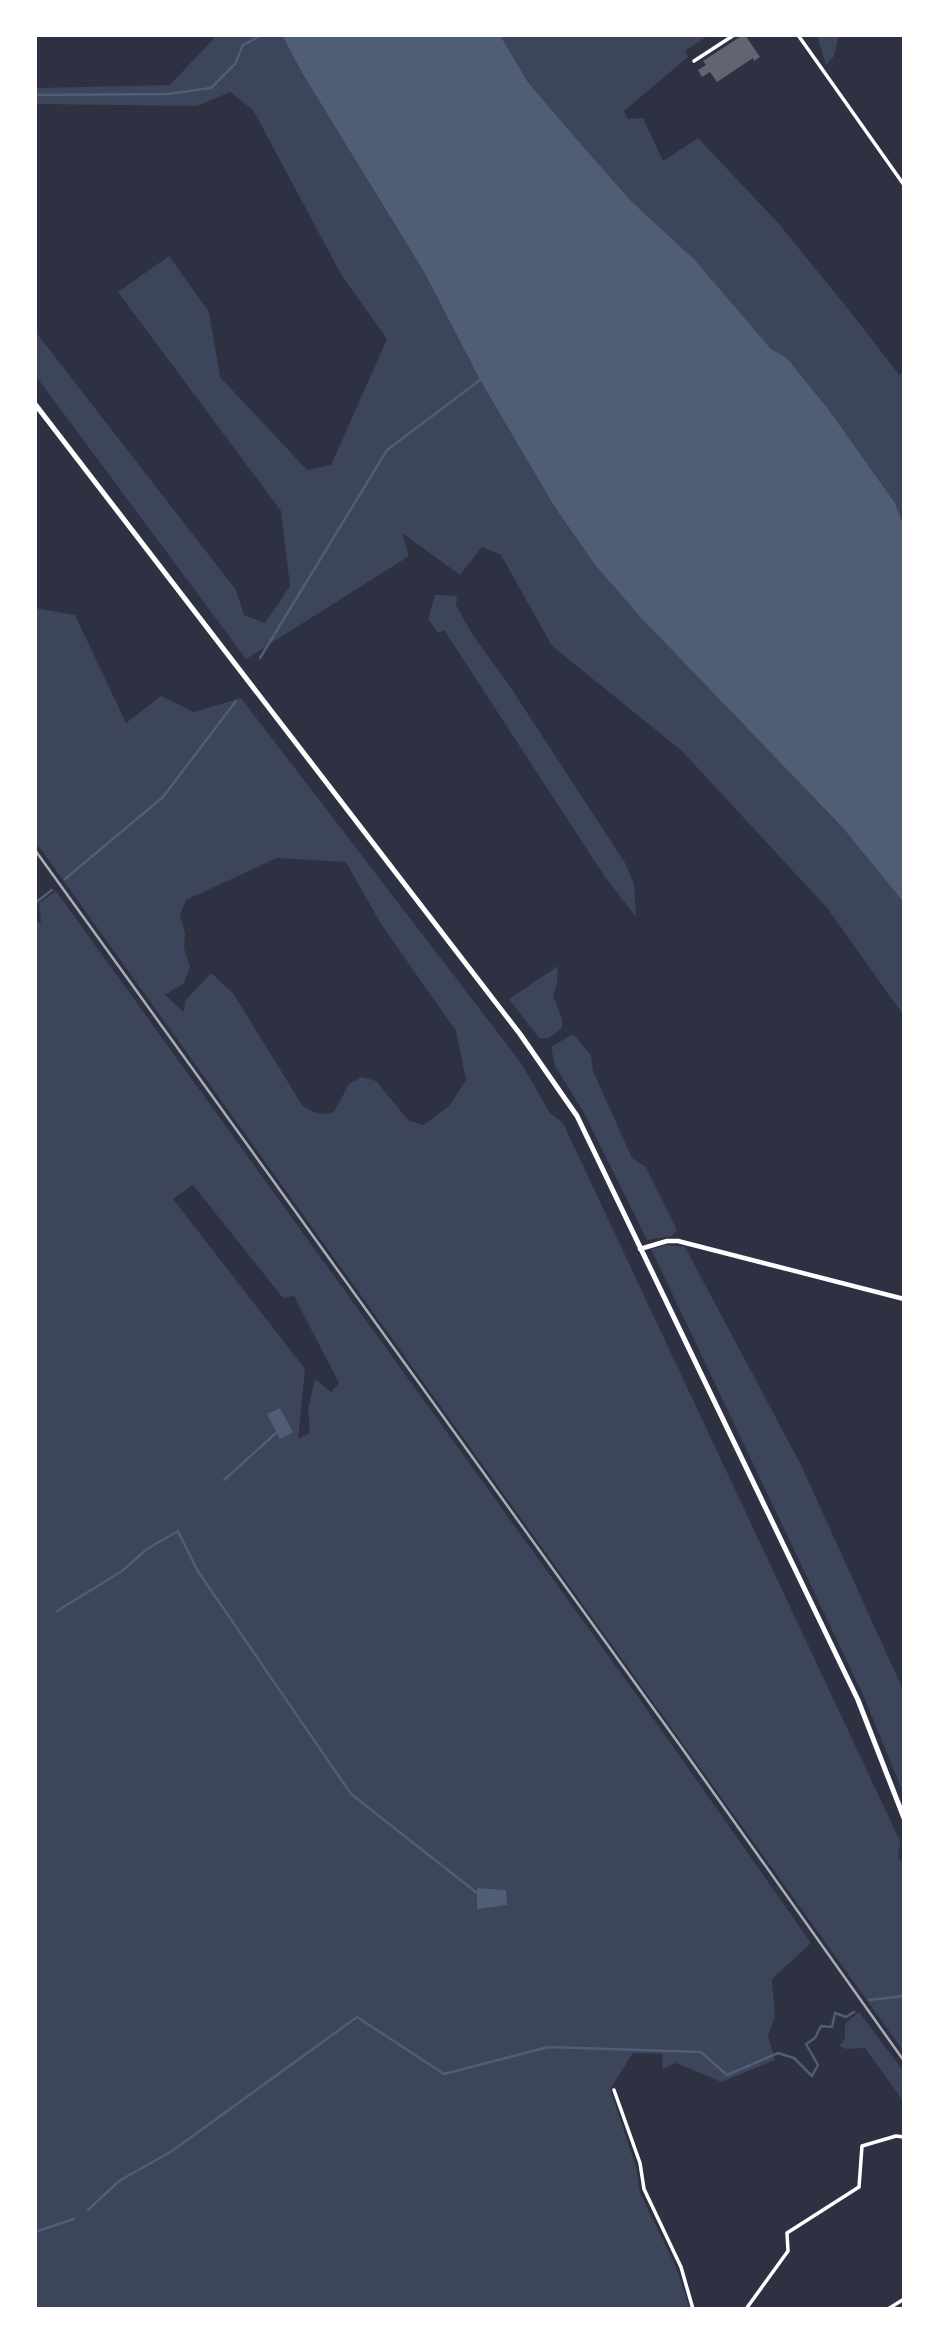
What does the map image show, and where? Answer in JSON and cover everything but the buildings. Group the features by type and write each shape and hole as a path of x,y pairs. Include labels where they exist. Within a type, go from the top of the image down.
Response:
{"main road":[{"path":"35,404 520,1034 577,1116 858,1700 904,1818"}],"street":[{"path":"694,61 734,35"},
{"path":"799,35 904,185"},
{"path":"640,1248 678,1241 904,1299"},
{"path":"614,2090 640,2163 644,2189 681,2267 693,2309"},
{"path":"746,2309 788,2251 787,2233 859,2187 862,2146 896,2136 904,2137"},
{"path":"888,2309 904,2299"}],"shaded area":[{"path":"217,35 282,35 302,73 424,272 480,380 554,506 595,565 642,619 843,828 904,903 904,1016 828,909 682,751 552,646 501,555 482,547 460,575 402,533 409,556 246,659 35,375 35,331 236,590 244,615 265,623 290,586 281,511 118,292 169,256 209,312 220,377 307,470 331,465 387,339 342,276 253,110 230,92 197,106 35,104 35,88 170,85"},
{"path":"282,35 500,35 528,82 573,135 632,202 694,259 771,349 787,358 829,410 895,503 904,527 904,903 843,828 642,619 595,565 554,506 480,380 424,272 302,73"},
{"path":"500,35 709,35 685,51 688,57 624,111 628,119 643,118 663,161 698,138 779,224 899,375 904,372 904,527 895,503 829,410 787,358 771,349 694,259 632,202 528,82"},
{"path":"817,35 839,35 834,56 826,65"},
{"path":"435,595 457,596 456,605 472,634 511,688 625,863 634,884 636,917 605,877 444,630 438,633 428,619"},
{"path":"35,608 75,615 126,723 161,696 194,712 241,698 521,1063 550,1113 563,1123 900,1841 898,1858 904,1864 904,2052 35,841","holes":["277,858 346,862 381,924 456,1031 466,1080 449,1106 423,1125 408,1120 376,1081 362,1077 349,1084 334,1112 317,1113 302,1105 233,993 211,973 185,1001 184,1012 165,995 184,983 190,967 184,948 185,933 180,915 186,900"]},
{"path":"56,891 641,1701 811,1943 772,1979 775,2017 768,2035 775,2060 721,2082 676,2063 662,2069 663,2054 633,2053 610,2089 636,2167 640,2193 676,2267 690,2309 35,2309 35,923 41,922 39,903","holes":["193,1185 283,1298 294,1296 339,1383 331,1392 315,1379 308,1409 310,1433 298,1439 305,1369 173,1199"]},
{"path":"558,966 553,995 562,1019 562,1028 549,1038 539,1038 509,999"},
{"path":"573,1034 591,1055 593,1071 632,1158 646,1167 677,1230 672,1236 647,1240 583,1111 555,1066 551,1047"},
{"path":"667,1245 685,1247 802,1467 904,1692 904,1795 864,1697 651,1249"},
{"path":"280,1408 293,1432 280,1439 267,1414"},
{"path":"477,1888 506,1890 507,1905 477,1909"},
{"path":"859,2012 904,2072 904,2102 865,2048 847,2049 839,2046 845,2038 845,2024"}],"waterway":[{"path":"35,95 168,94 211,88 235,64 243,45 262,35"},
{"path":"260,658 387,450 480,380"},
{"path":"65,879 163,797 236,701"},
{"path":"35,903 52,890"},
{"path":"224,1480 276,1433"},
{"path":"57,1611 122,1571 147,1549 178,1531 197,1570 351,1794 477,1893"},
{"path":"869,2000 904,1996"},
{"path":"88,2210 119,2181 172,2151 357,2017 444,2074 548,2047 701,2052 727,2075 778,2053 794,2058 812,2076 818,2065 806,2044 815,2038 821,2026 832,2027 835,2013 846,2017 854,2012"},
{"path":"35,2232 74,2219"}],"railway":[{"path":"35,850 904,2061"}]}
